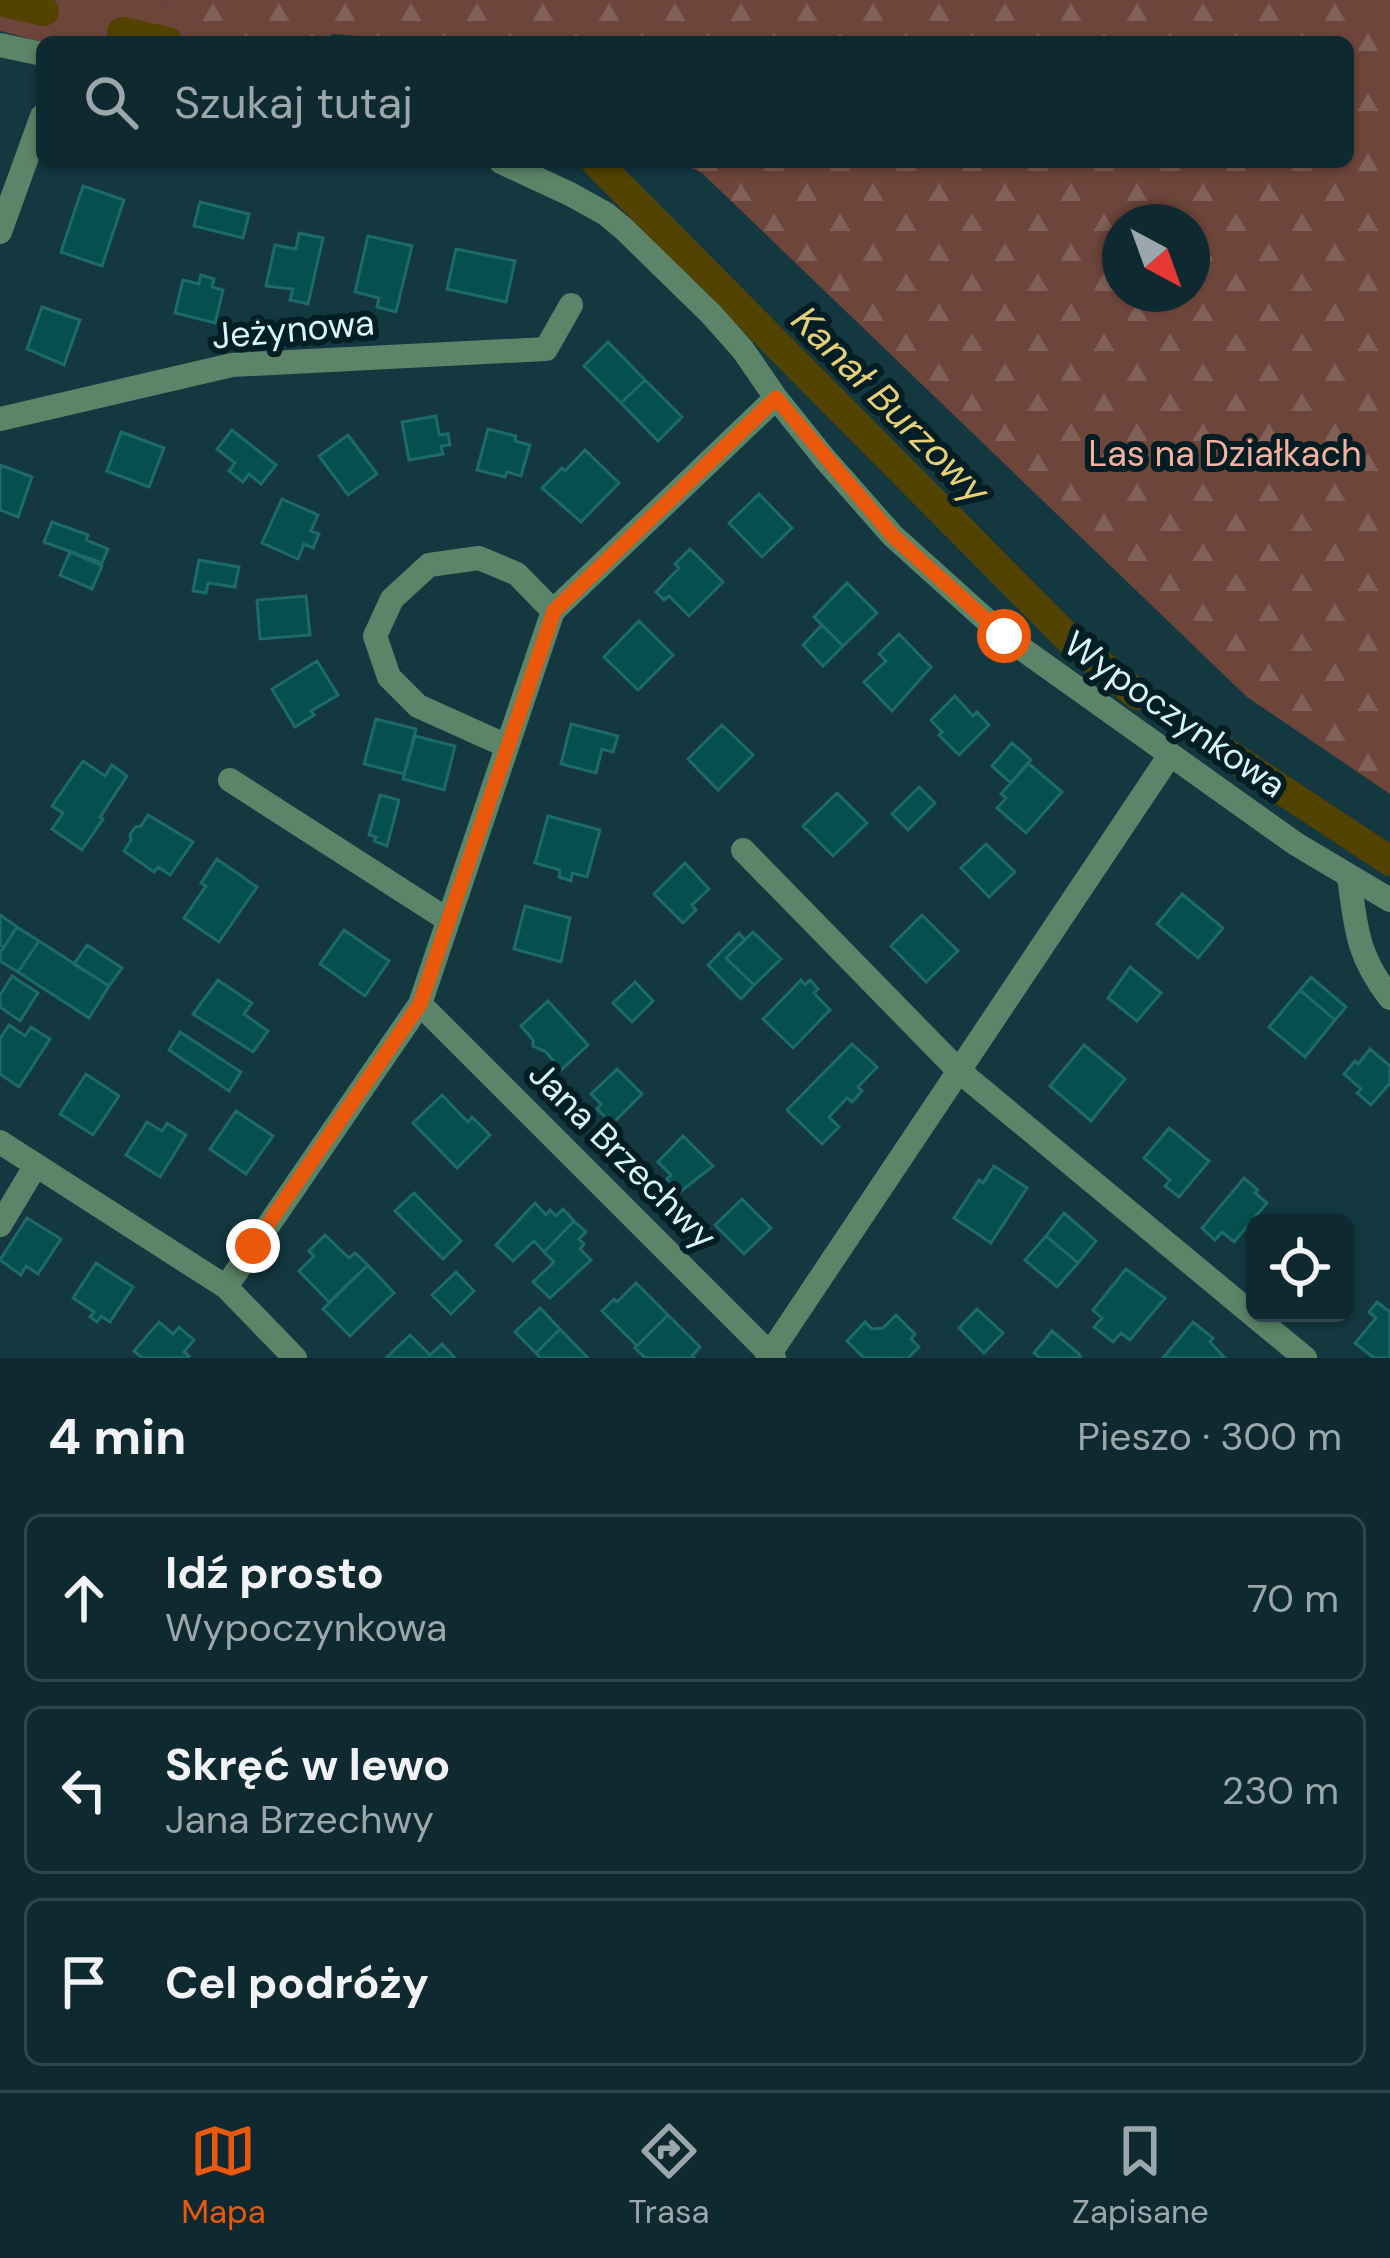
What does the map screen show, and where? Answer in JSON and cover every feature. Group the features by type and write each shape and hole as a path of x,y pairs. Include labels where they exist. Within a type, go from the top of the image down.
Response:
{"street":[{"path":"0,45 36,53"},
{"path":"0,232 36,133"},
{"name":"Wypoczynkowa","path":"514,168 570,194 624,229 743,350 776,398 893,536 970,609 1296,844 1390,900"},
{"name":"Jeżynowa","path":"0,418 232,364 545,349 571,305"},
{"path":"226,1287 420,1004 554,611 776,398"},
{"path":"507,746 418,706 389,677 375,637 392,599 429,565 463,560 479,558 518,574 554,611"},
{"path":"770,1356 1169,755"},
{"path":"230,780 448,920"},
{"path":"743,850 959,1071 1305,1358"},
{"path":"1349,877 1368,969 1390,998"},
{"name":"Jana Brzechwy","path":"420,1004 770,1356"},
{"path":"0,1142 226,1287 295,1358"},
{"path":"0,1225 36,1165"}],"green space":[{"path":"0,0 162,0 165,36 36,36 36,40 0,31"},
{"name":"Las na Działkach","path":"162,0 1390,0 1390,794 1247,697 692,168 1354,168 1354,36 165,34"}],"building":[{"path":"83,186 124,200 102,266 61,252"},
{"path":"200,202 249,214 243,238 194,226"},
{"path":"299,233 323,238 308,304 290,300 293,289 266,286 275,245 296,249"},
{"path":"368,236 412,246 396,312 377,307 379,298 355,292"},
{"path":"456,249 515,261 506,302 447,289"},
{"path":"201,275 214,279 212,287 223,290 215,323 175,313 183,280 199,284"},
{"path":"42,307 80,320 64,365 27,349"},
{"path":"608,342 645,380 621,403 584,366"},
{"path":"645,380 682,417 658,441 621,403"},
{"path":"436,416 439,435 448,434 450,445 441,446 443,454 409,460 402,422"},
{"path":"488,429 530,445 521,476 477,470"},
{"path":"232,430 276,465 261,484 249,474 243,482 229,471 235,463 217,449"},
{"path":"121,432 164,448 149,487 107,471"},
{"path":"348,435 377,474 348,495 319,456"},
{"path":"585,450 619,483 581,522 542,488"},
{"path":"0,465 32,477 18,517 0,510"},
{"path":"759,494 792,528 762,557 729,523"},
{"path":"282,499 318,515 311,531 319,534 313,548 304,544 298,559 262,543"},
{"path":"52,522 88,535 86,540 108,549 102,563 44,542"},
{"path":"690,549 723,582 689,616 669,596 664,600 656,592"},
{"path":"70,552 102,566 92,589 60,575"},
{"path":"199,560 239,567 235,587 208,583 206,593 193,591"},
{"path":"847,583 877,613 843,646 814,617"},
{"path":"306,596 310,635 260,639 257,600"},
{"path":"639,621 673,655 638,690 604,657"},
{"path":"822,625 843,646 823,666 803,645"},
{"path":"899,634 931,667 892,711 864,682 886,661 879,654"},
{"path":"317,661 338,695 295,727 272,689"},
{"path":"955,696 989,725 959,755 931,720"},
{"path":"376,719 416,729 404,774 364,764"},
{"path":"571,724 618,736 613,752 602,749 596,773 561,764"},
{"path":"722,725 753,755 718,790 688,759"},
{"path":"415,736 455,746 444,790 403,779"},
{"path":"1012,743 1031,760 1011,783 992,766"},
{"path":"83,761 105,776 112,765 127,776 82,850 52,829 63,813 52,806"},
{"path":"1028,763 1062,792 1026,833 997,808 1006,798 1001,794"},
{"path":"919,787 935,803 908,830 892,814"},
{"path":"837,793 867,823 833,856 803,826"},
{"path":"380,795 399,800 387,846 369,835"},
{"path":"148,815 193,842 170,875 158,867 154,872 124,851 135,827"},
{"path":"548,816 600,830 587,877 572,873 571,881 559,877 560,870 535,863"},
{"path":"986,844 1015,872 989,897 961,868"},
{"path":"217,859 257,887 219,942 184,918"},
{"path":"685,863 709,889 692,905 696,910 683,923 654,894"},
{"path":"1182,894 1223,928 1198,958 1157,924"},
{"path":"525,906 570,918 561,962 514,949"},
{"path":"0,915 17,927 4,947 0,945"},
{"path":"922,915 958,951 926,982 891,946"},
{"path":"17,927 39,941 18,972 0,961"},
{"path":"344,930 389,961 365,996 320,964"},
{"path":"753,932 781,959 754,985 726,958"},
{"path":"739,933 745,940 726,958 754,985 741,999 708,965"},
{"path":"39,941 109,986 89,1018 18,972"},
{"path":"87,945 122,968 109,986 74,964"},
{"path":"1130,967 1161,993 1137,1021 1108,998"},
{"path":"12,976 38,993 20,1021 0,1007 0,995"},
{"path":"1311,977 1346,1007 1335,1020 1300,990"},
{"path":"218,980 252,1003 244,1014 268,1031 253,1052 193,1014"},
{"path":"801,980 805,985 810,980 818,989 814,993 830,1010 793,1048 763,1019"},
{"path":"635,982 653,1001 632,1022 613,1003"},
{"path":"1300,990 1335,1020 1305,1057 1269,1027"},
{"path":"548,1001 588,1045 561,1070 546,1052 533,1046 521,1026"},
{"path":"9,1025 25,1036 31,1027 50,1039 19,1087 0,1074 0,1039"},
{"path":"180,1032 241,1072 229,1091 169,1050"},
{"path":"852,1044 877,1067 858,1087 862,1091 852,1102 847,1098 829,1117 839,1127 822,1144 787,1110"},
{"path":"1084,1045 1125,1079 1091,1121 1050,1086"},
{"path":"1370,1049 1390,1066 1390,1083 1371,1105 1344,1074"},
{"path":"617,1069 642,1094 612,1124 597,1109 601,1104 591,1094"},
{"path":"86,1074 119,1096 93,1135 60,1114"},
{"path":"442,1095 468,1122 472,1117 490,1135 457,1168 413,1123"},
{"path":"236,1111 273,1136 246,1174 210,1149"},
{"path":"147,1122 162,1131 167,1123 186,1135 160,1177 126,1155"},
{"path":"1169,1128 1209,1161 1179,1197 1165,1186 1170,1180 1144,1158"},
{"path":"683,1136 713,1166 680,1192 658,1162"},
{"path":"994,1166 1027,1188 991,1243 954,1218"},
{"path":"1244,1178 1267,1203 1258,1214 1246,1214 1246,1228 1234,1242 1222,1232 1215,1240 1202,1228"},
{"path":"414,1193 461,1241 443,1259 395,1211"},
{"path":"742,1199 771,1228 744,1254 715,1225"},
{"path":"535,1203 546,1215 550,1210 556,1216 563,1209 574,1221 544,1252 534,1241 513,1261 496,1245"},
{"path":"1064,1213 1096,1241 1078,1263 1046,1236"},
{"path":"27,1218 61,1239 38,1274 26,1266 21,1275 0,1260"},
{"path":"574,1221 586,1232 579,1239 584,1244 580,1249 591,1260 550,1298 533,1282 554,1262 544,1252"},
{"path":"325,1235 349,1258 355,1253 368,1265 329,1302 299,1271 314,1256 309,1251"},
{"path":"1046,1236 1078,1263 1057,1287 1025,1260"},
{"path":"96,1263 133,1287 110,1322 101,1316 97,1322 90,1317 94,1312 73,1298"},
{"path":"368,1265 394,1293 350,1336 323,1309"},
{"path":"1126,1269 1165,1298 1130,1340 1121,1333 1113,1342 1094,1327 1102,1318 1093,1310"},
{"path":"456,1272 474,1291 451,1314 432,1295"},
{"path":"636,1283 668,1315 637,1346 602,1311"},
{"path":"1377,1302 1390,1312 1390,1358 1374,1358 1355,1343 1376,1318 1369,1312"},
{"path":"540,1308 560,1329 536,1353 515,1332"},
{"path":"977,1309 1003,1333 984,1353 959,1328"},
{"path":"668,1315 700,1347 694,1358 645,1358 635,1348"},
{"path":"896,1315 915,1334 911,1339 919,1347 908,1358 864,1358 847,1341 865,1322 872,1329 883,1328"},
{"path":"159,1322 173,1334 179,1327 194,1340 184,1352 187,1358 142,1358 134,1351"},
{"path":"1193,1322 1213,1338 1210,1342 1225,1358 1163,1358"},
{"path":"560,1329 588,1358 540,1358 536,1353"},
{"path":"1052,1331 1081,1358 1040,1358 1034,1353"},
{"path":"410,1335 430,1355 442,1344 455,1358 386,1358"}],"waterway":[{"name":"Kanał Burzowy","path":"0,1 44,11"},
{"name":"Kanał Burzowy","path":"122,32 140,36"},
{"name":"Kanał Burzowy","path":"602,168 1073,643 1138,695"},
{"name":"Kanał Burzowy","path":"1214,745 1390,861"}],"route":[{"path":"253,1246 420,1004 554,611 776,398 893,536 1004,636"}]}
